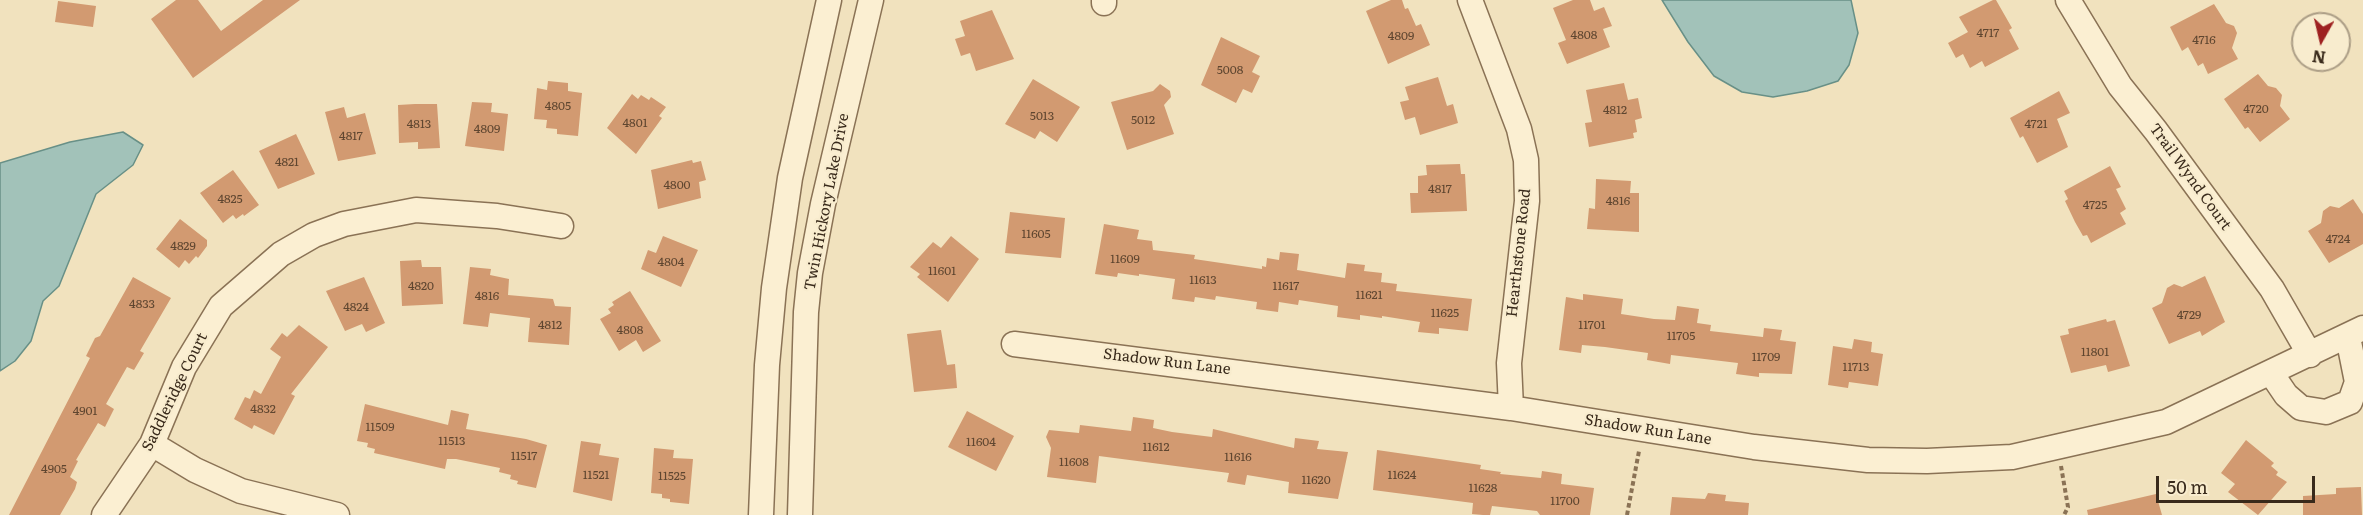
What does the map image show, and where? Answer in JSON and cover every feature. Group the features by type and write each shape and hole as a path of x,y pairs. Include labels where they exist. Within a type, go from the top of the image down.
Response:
{"street":[{"path":"761,515 766,387 774,288 792,168 829,0"},
{"name":"Twin Hickory Lake Drive","path":"800,515 806,312 810,273 823,204 871,0"},
{"name":"Hearthstone Road","path":"1470,0 1519,129 1526,160 1527,201 1509,363 1511,408"},
{"name":"Trail Wynd Court","path":"2068,0 2120,86 2157,131 2272,289 2310,355"},
{"name":"Saddleridge Court","path":"104,515 152,444 184,367 221,306 281,254 314,235 375,216 416,210 497,216 561,226"},
{"name":"Shadow Run Lane","path":"1014,344 1511,408 1754,447 1868,460 2012,457 2166,422 2355,332 2357,381 2350,402 2326,411 2301,408 2286,395 2271,373"},
{"path":"152,444 195,470 241,491 337,515"}],"path":[{"path":"1627,515 1644,429"},
{"path":"2058,447 2068,507 2064,515"}],"water":[{"path":"1662,0 1851,0 1858,33 1849,65 1838,81 1807,91 1773,97 1742,92 1714,76 1688,42"},
{"path":"123,132 143,145 133,165 96,194 59,286 43,301 31,341 15,361 0,371 0,163 70,142"}],"building":[{"path":"176,0 198,0 221,31 263,0 300,0 193,78 151,19"},
{"path":"1391,0 1402,0 1416,26 1421,24 1430,45 1388,64 1366,11"},
{"path":"1573,0 1590,0 1594,11 1604,7 1612,26 1603,29 1610,47 1567,64 1558,43 1566,40 1553,8"},
{"path":"1996,0 2012,28 2009,30 2019,49 1985,67 1982,61 1970,68 1963,54 1956,58 1948,43 1968,32 1959,17"},
{"path":"58,1 96,6 93,27 55,22"},
{"path":"2214,4 2226,23 2234,26 2237,33 2232,48 2238,59 2208,74 2203,63 2198,66 2188,47 2182,51 2170,27"},
{"path":"992,10 1014,59 976,71 970,53 961,56 955,39 965,36 960,21"},
{"path":"1221,37 1260,56 1252,72 1260,76 1252,93 1243,89 1236,103 1201,85"},
{"path":"2258,74 2268,86 2276,88 2282,95 2280,106 2290,119 2260,142 2248,127 2245,129 2224,99"},
{"path":"1438,77 1447,106 1453,104 1458,123 1420,135 1415,117 1405,120 1400,102 1409,100 1405,87"},
{"path":"1033,79 1080,107 1057,142 1040,131 1035,139 1005,124"},
{"path":"548,81 568,83 568,91 582,93 578,136 557,134 557,129 546,128 547,120 534,119 537,88 547,90"},
{"path":"1624,83 1628,100 1638,98 1642,118 1635,120 1637,132 1633,133 1634,138 1589,147 1585,123 1592,122 1586,90"},
{"path":"1160,84 1170,91 1171,97 1164,105 1174,134 1127,150 1111,102 1153,91"},
{"path":"2059,91 2070,113 2057,119 2068,147 2037,163 2023,136 2020,138 2010,118"},
{"path":"632,94 638,99 641,95 649,100 651,97 666,107 659,116 662,118 636,154 607,128"},
{"path":"472,102 492,103 491,112 508,114 504,151 465,146"},
{"path":"437,104 440,148 418,149 418,142 399,143 398,105"},
{"path":"344,107 347,118 365,113 376,154 338,161 325,112"},
{"path":"296,134 315,174 278,189 259,151"},
{"path":"692,160 693,163 701,161 706,180 699,182 701,198 658,209 651,170"},
{"path":"1460,164 1461,174 1465,174 1467,211 1411,213 1410,193 1418,193 1418,176 1427,175 1426,165"},
{"path":"2110,166 2121,187 2116,189 2126,209 2120,213 2126,224 2091,243 2087,235 2083,236 2075,222 2065,201 2068,199 2064,191"},
{"path":"233,170 259,205 244,216 243,214 236,219 233,215 223,223 200,193"},
{"path":"1596,179 1631,181 1630,193 1639,193 1639,232 1587,229 1589,208 1595,209"},
{"path":"2353,199 2363,214 2363,244 2329,263 2308,231 2321,223 2323,211 2330,206 2339,208"},
{"path":"1010,212 1065,218 1061,258 1005,253"},
{"path":"180,219 207,240 207,246 198,258 196,256 189,264 185,260 179,268 156,249"},
{"path":"1104,224 1139,230 1137,239 1152,241 1153,250 1195,255 1194,259 1262,269 1262,266 1266,267 1267,258 1279,260 1280,252 1299,254 1297,270 1345,278 1347,263 1365,265 1364,271 1382,273 1381,282 1397,284 1396,291 1472,299 1468,331 1439,328 1439,334 1418,332 1420,322 1382,316 1382,318 1360,315 1360,320 1337,317 1338,306 1299,300 1298,305 1279,302 1278,312 1256,309 1257,302 1216,296 1215,300 1195,297 1194,302 1172,299 1175,279 1139,274 1139,276 1118,273 1117,277 1095,274"},
{"path":"663,236 698,250 681,287 641,269 648,250 656,253"},
{"path":"951,236 979,259 948,302 917,277 920,274 910,267 933,242 941,248"},
{"path":"421,260 422,267 441,267 443,304 402,306 400,261"},
{"path":"470,267 491,269 490,275 509,279 508,295 553,299 555,306 571,307 569,345 528,342 530,318 490,313 488,327 463,324"},
{"path":"2205,276 2225,322 2202,336 2200,331 2169,344 2152,308 2162,303 2167,288 2174,284 2182,287"},
{"path":"133,277 171,298 140,351 144,353 134,370 127,367 106,404 114,409 105,427 98,423 76,460 78,461 70,477 77,482 75,489 60,515 9,515 90,358 86,356 95,338 100,336"},
{"path":"364,277 385,323 366,332 362,324 345,331 326,291"},
{"path":"630,291 661,341 643,352 636,340 619,351 600,319 611,313 608,309 614,305 612,302"},
{"path":"1583,294 1623,299 1621,314 1654,319 1675,320 1677,306 1699,309 1697,323 1711,325 1710,331 1763,337 1764,328 1782,330 1780,340 1796,342 1792,374 1759,373 1759,377 1736,374 1738,363 1671,355 1670,364 1647,360 1648,353 1605,347 1582,345 1581,353 1559,350 1566,297 1583,300"},
{"path":"2106,319 2107,322 2115,320 2130,366 2108,372 2106,365 2071,373 2060,336 2069,334 2068,329"},
{"path":"299,325 328,347 291,394 295,396 274,435 254,425 252,429 234,419 245,397 250,399 254,390 261,394 281,357 270,349 282,333 287,337"},
{"path":"941,330 947,365 955,364 957,388 914,392 907,334"},
{"path":"1854,339 1872,342 1871,352 1883,354 1878,386 1849,382 1848,388 1828,385 1833,346 1852,349"},
{"path":"365,404 448,425 451,410 469,414 466,429 526,439 547,445 536,488 517,484 518,481 510,479 511,475 499,472 500,468 447,459 445,469 374,453 375,449 367,447 368,443 357,441"},
{"path":"967,411 1014,436 996,471 948,447"},
{"path":"1133,417 1154,420 1153,428 1172,432 1212,437 1213,429 1294,448 1295,438 1319,441 1317,449 1348,452 1338,499 1288,493 1289,482 1247,475 1245,485 1227,482 1229,473 1099,456 1096,483 1047,477 1051,448 1046,437 1049,430 1079,433 1080,425 1131,431"},
{"path":"2246,440 2274,463 2271,466 2278,472 2276,475 2287,482 2258,515 2228,492 2235,484 2221,473"},
{"path":"581,441 601,444 599,455 619,458 612,501 573,492"},
{"path":"654,448 674,450 673,458 693,459 689,504 670,502 670,499 662,498 662,494 651,493"},
{"path":"1377,450 1481,465 1480,469 1501,472 1500,474 1541,478 1542,471 1562,474 1561,484 1594,488 1590,515 1540,515 1537,511 1492,506 1490,515 1472,514 1473,503 1373,490"},
{"path":"2361,487 2362,515 2303,515 2303,496 2336,494 2336,488"},
{"path":"1708,493 1726,495 1725,501 1749,503 1748,515 1670,515 1672,497 1705,499"},
{"path":"2156,494 2162,515 2088,515 2087,510"}]}
